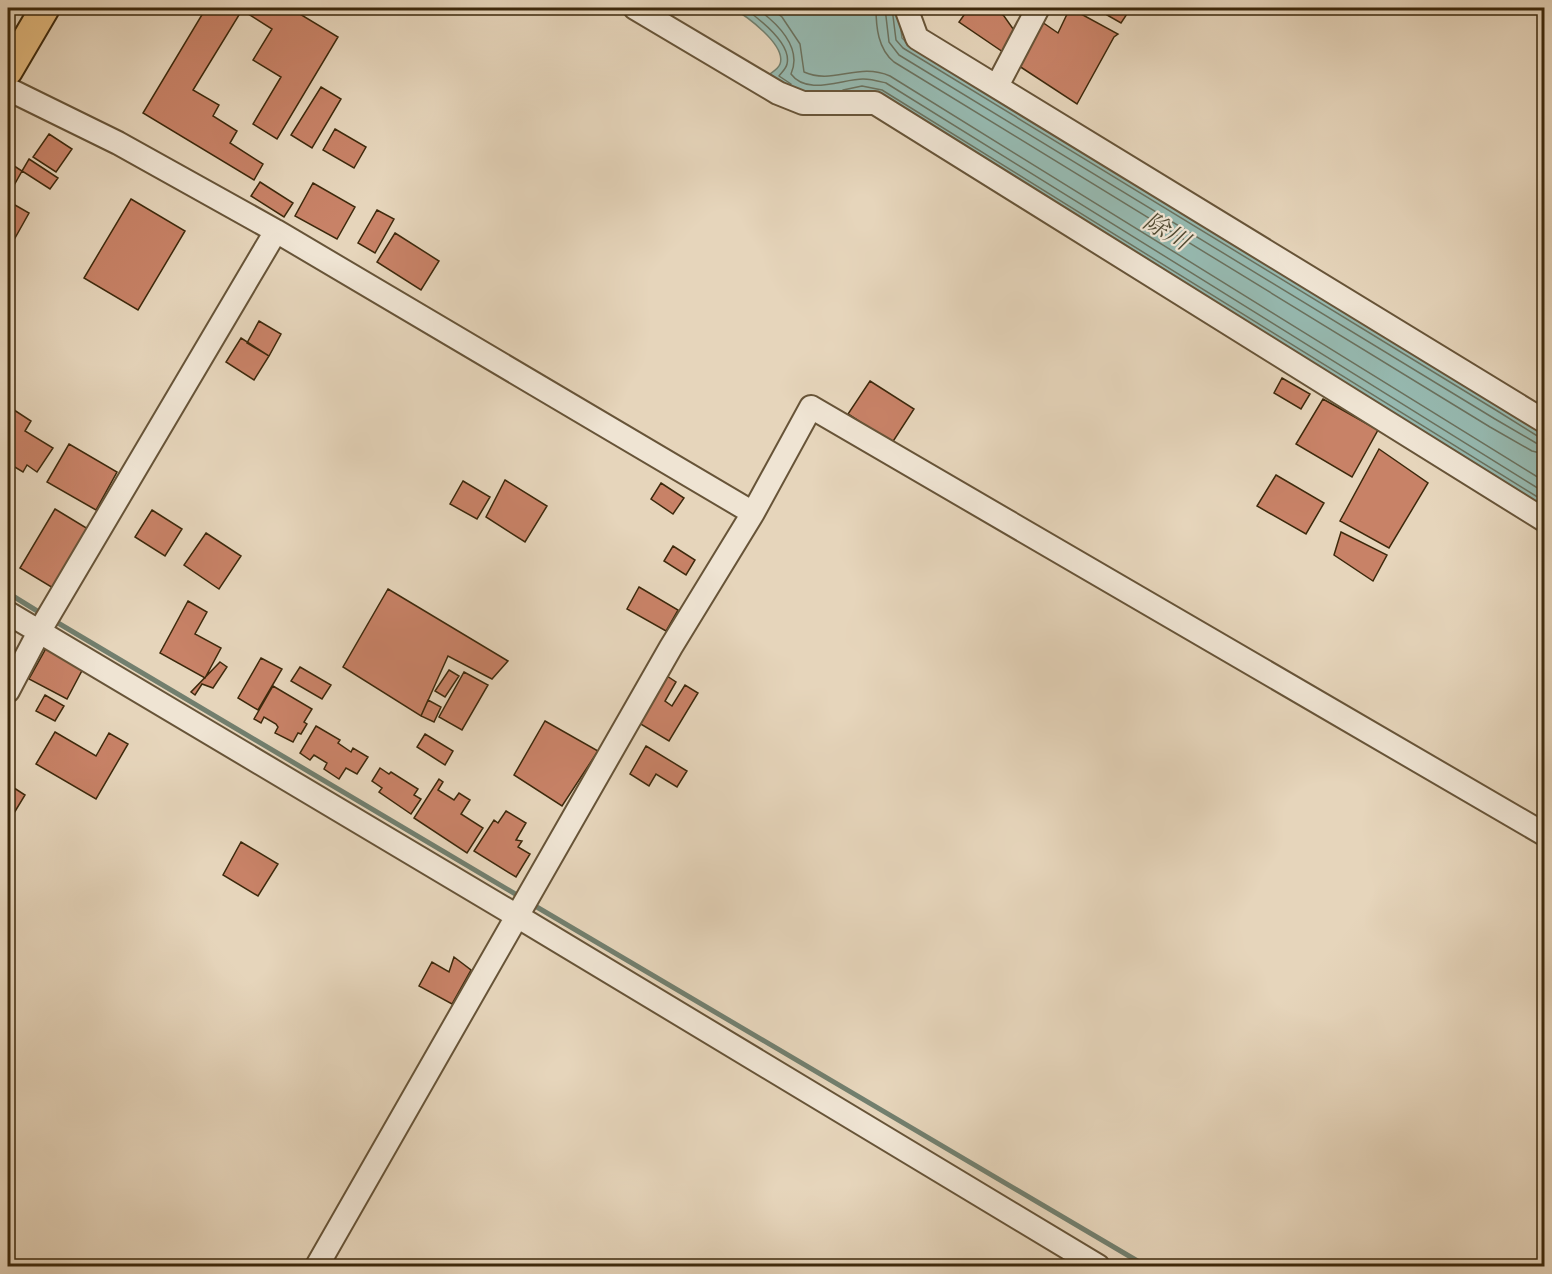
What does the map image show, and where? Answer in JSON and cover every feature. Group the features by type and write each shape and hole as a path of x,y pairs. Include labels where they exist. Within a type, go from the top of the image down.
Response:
{"main road":[{"path":"8,71 45,8"}],"street":[{"path":"635,8 786,96 803,103 875,104 1545,520"},
{"path":"906,8 917,38 1545,421"},
{"path":"997,86 1038,8"},
{"path":"8,89 118,143 276,231 753,513"},
{"path":"8,691 39,632 276,231"},
{"path":"317,1266 671,647 753,513 811,406 1545,834"},
{"path":"8,613 1098,1266"}],"water":[{"name":"除川","path":"732,8 898,8 902,38 907,43 1544,433 1544,508 879,95 817,99 766,77 780,64 777,48 764,32"}],"building":[{"path":"206,8 290,8 338,37 277,139 253,124 281,77 253,60 272,29 242,10 193,90 219,105 213,116 237,131 230,143 263,164 254,180 143,113"},
{"path":"969,8 993,8 1004,16 1016,33 1003,52 959,22"},
{"path":"1070,8 1118,34 1114,37 1077,104 1016,64 1042,22 1058,33"},
{"path":"1112,8 1119,8 1127,14 1121,23 1107,15"},
{"path":"321,87 341,99 312,148 291,135"},
{"path":"335,129 366,147 354,168 323,150"},
{"path":"49,134 72,149 56,172 33,157"},
{"path":"29,159 58,178 50,189 22,171"},
{"path":"8,162 22,171 8,196"},
{"path":"260,182 293,203 284,217 251,196"},
{"path":"313,183 355,207 337,239 295,216"},
{"path":"131,199 185,231 138,310 84,278"},
{"path":"8,201 29,213 15,238 8,234"},
{"path":"377,210 394,219 375,253 358,243"},
{"path":"395,233 439,261 421,290 377,262"},
{"path":"259,321 281,334 269,356 247,343"},
{"path":"241,338 269,356 254,380 226,362"},
{"path":"1282,378 1310,394 1301,409 1274,393"},
{"path":"870,381 914,409 892,443 848,414"},
{"path":"1323,399 1378,430 1352,477 1296,444"},
{"path":"8,406 31,421 25,431 53,448 37,472 27,465 23,472 8,463"},
{"path":"69,444 117,472 96,510 47,482"},
{"path":"1379,449 1428,483 1389,548 1340,521"},
{"path":"1276,475 1324,503 1306,534 1257,506"},
{"path":"505,480 547,506 525,542 486,517"},
{"path":"463,481 490,497 477,519 450,504"},
{"path":"661,483 684,498 673,514 651,499"},
{"path":"55,509 93,532 58,591 20,568"},
{"path":"152,510 182,529 165,556 135,537"},
{"path":"1341,532 1387,555 1373,581 1334,555"},
{"path":"206,533 241,556 219,589 184,565"},
{"path":"673,546 695,560 686,575 664,561"},
{"path":"639,587 678,610 666,631 627,609"},
{"path":"388,589 508,661 492,679 448,656 421,716 343,667"},
{"path":"188,601 207,612 195,634 221,648 205,678 160,653"},
{"path":"49,643 86,663 67,699 29,679"},
{"path":"261,658 282,669 258,710 238,698"},
{"path":"220,662 227,667 213,688 202,684 195,695 191,692"},
{"path":"300,667 331,685 322,699 291,681"},
{"path":"449,670 459,676 445,697 435,691"},
{"path":"464,672 488,685 462,730 439,717"},
{"path":"667,676 676,682 665,701 672,706 685,685 698,693 669,741 639,723"},
{"path":"273,686 312,709 304,722 307,724 293,742 275,733 278,727 276,724 264,717 261,723 254,719"},
{"path":"45,695 64,706 55,721 36,711"},
{"path":"428,700 441,707 434,722 421,716"},
{"path":"545,721 598,751 562,806 514,775"},
{"path":"316,726 340,740 338,743 351,752 353,748 368,757 357,774 346,768 339,779 324,769 327,763 314,755 310,760 300,753"},
{"path":"55,732 96,756 109,733 128,744 96,799 36,764"},
{"path":"425,734 453,751 445,765 417,747"},
{"path":"646,746 687,771 677,787 656,774 649,786 630,774"},
{"path":"380,768 389,774 391,772 418,789 414,795 421,799 411,814 379,792 382,788 372,781"},
{"path":"439,779 443,782 438,790 454,800 459,793 470,800 461,814 483,828 467,853 414,818"},
{"path":"8,784 25,795 8,823"},
{"path":"506,811 526,823 516,840 522,841 518,847 530,854 516,877 474,851 494,820 498,823"},
{"path":"241,842 278,864 258,896 223,875"},
{"path":"454,957 471,970 452,1004 419,986 432,962 449,972"}],"waterway":[{"path":"8,593 42,614"},
{"path":"53,620 522,898"},
{"path":"530,903 1146,1266"}]}
